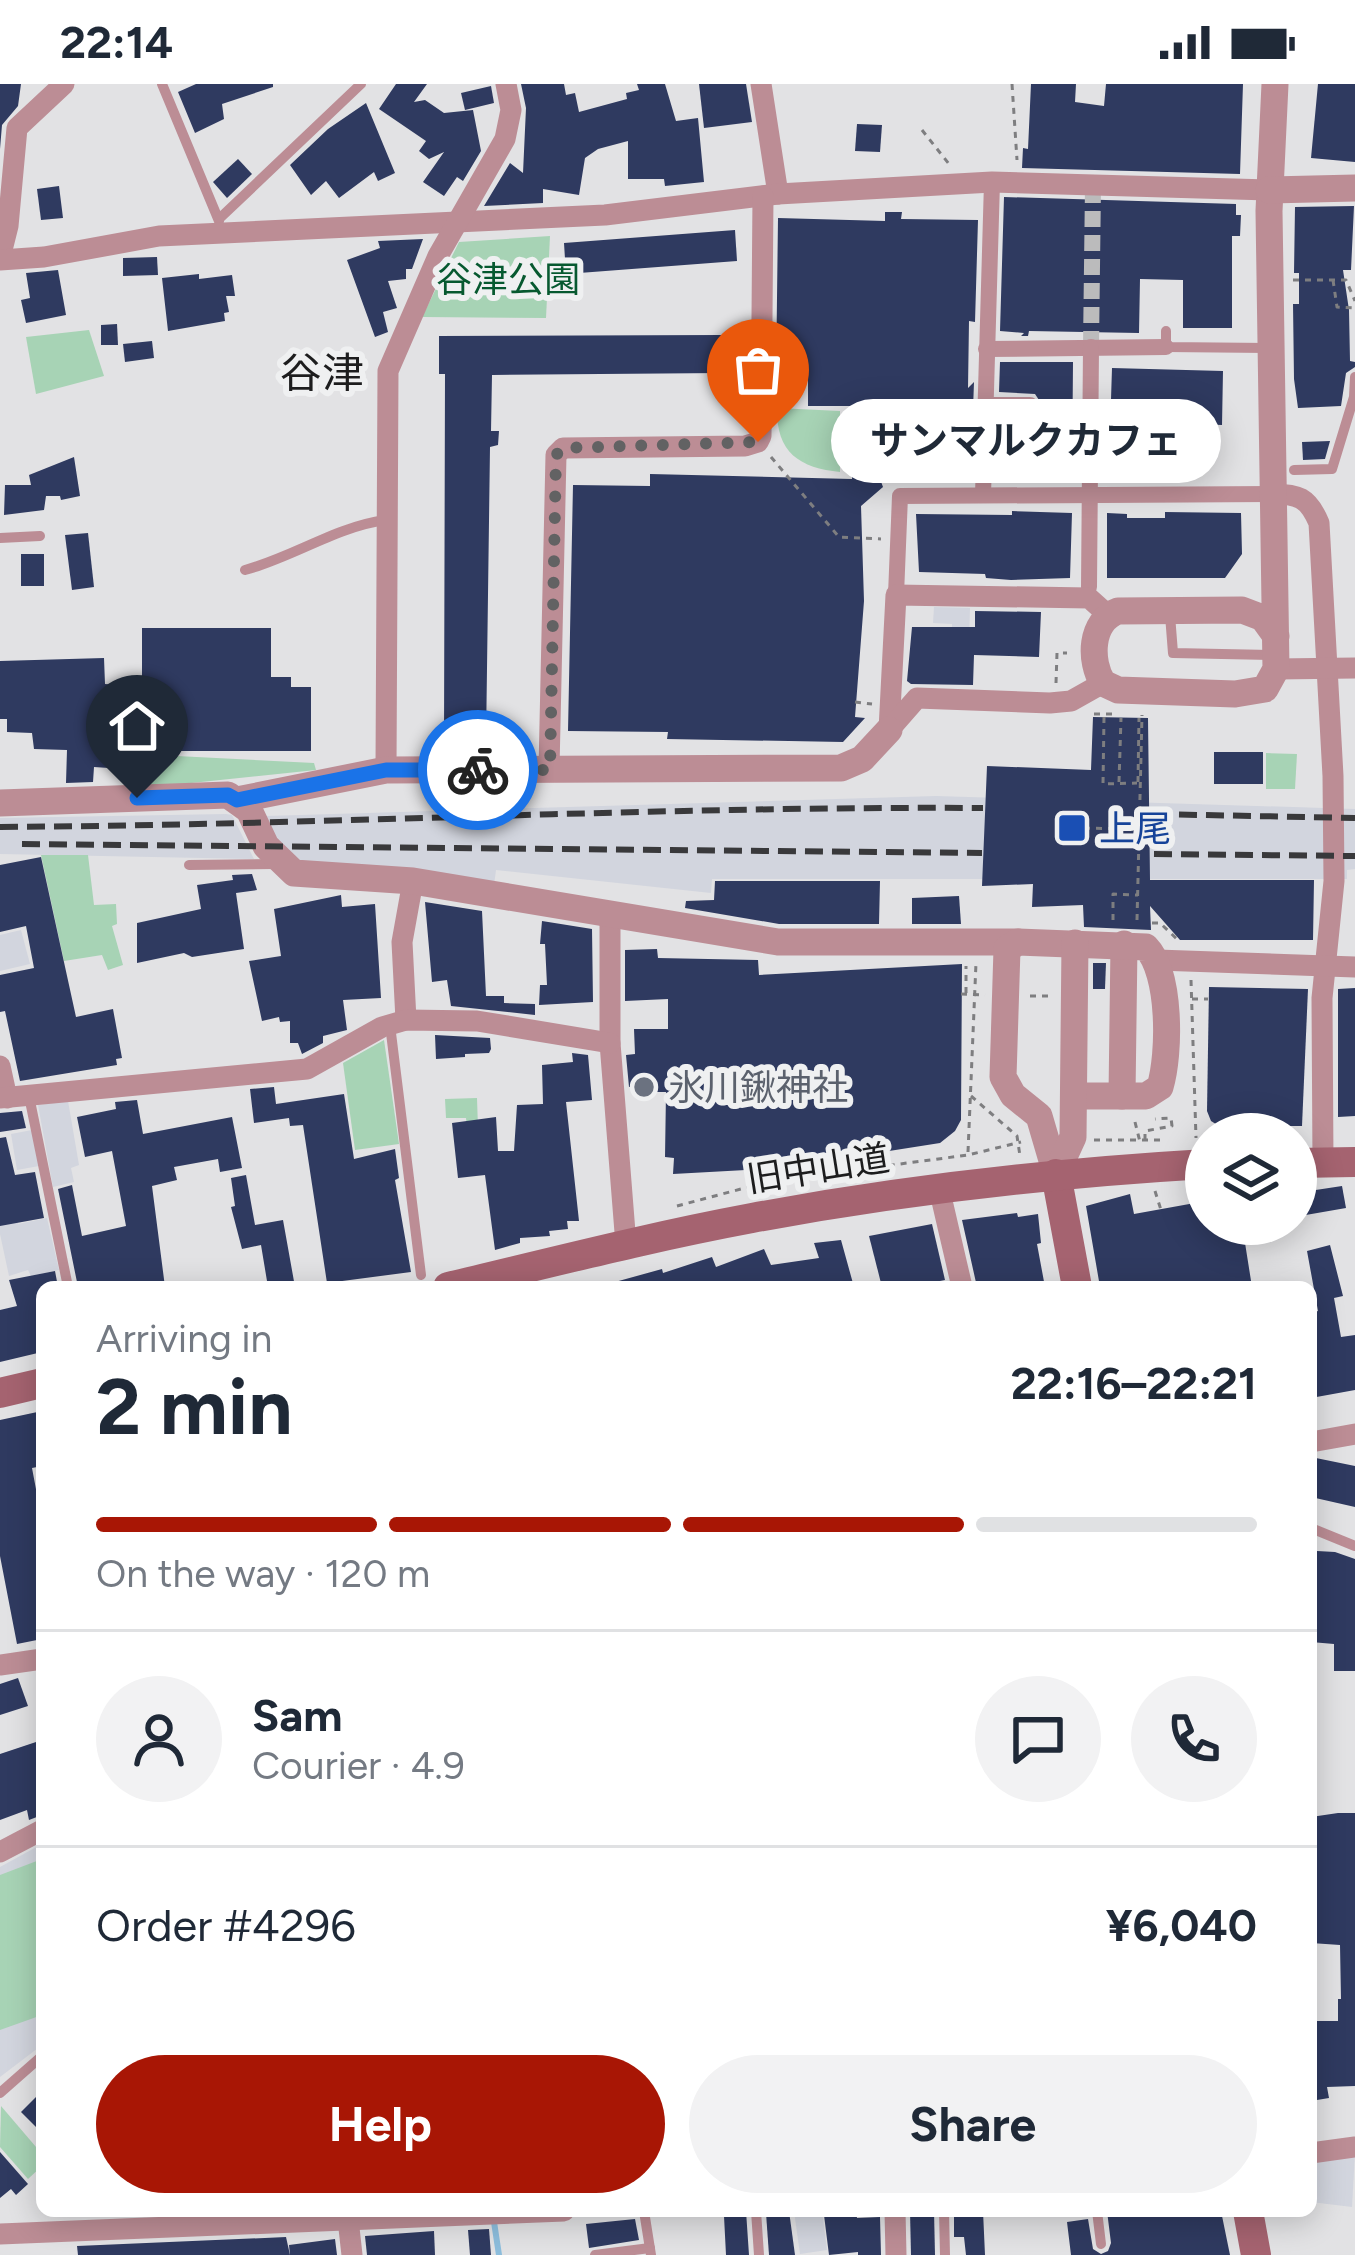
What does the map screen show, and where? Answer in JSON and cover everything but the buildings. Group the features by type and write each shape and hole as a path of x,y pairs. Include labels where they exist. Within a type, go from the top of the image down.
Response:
{"main road":[{"path":"1317,1163 1355,1162"},
{"name":"旧中山道","path":"434,1281 749,1218 939,1188 1185,1165"},
{"path":"1057,1174 1076,1281"},
{"path":"0,1393 36,1384"},
{"path":"1249,2217 1256,2255"}],"street":[{"path":"64,84 17,128 0,259 44,257 219,224 604,215 771,195 992,182 1355,188"},
{"path":"386,770 388,371 438,256 506,139 511,110 506,84"},
{"path":"550,770 556,455 563,448 758,442 761,436 771,195 761,84"},
{"path":"1274,586 1263,602 1242,610 1118,611 1108,615 1097,629 1096,666 1103,683 1118,690 1145,692 1255,693 1265,689 1276,653 1270,190 1275,84"},
{"path":"983,494 992,182"},
{"path":"986,349 1091,347 1166,339"},
{"path":"1089,587 1091,347"},
{"path":"985,405 1030,405"},
{"path":"890,730 900,496 1294,494 1306,500 1318,523 1334,881 1316,1113"},
{"path":"896,595 1089,598 1108,615"},
{"path":"1242,610 1263,618 1276,653"},
{"path":"1276,653 1355,668"},
{"path":"237,800 386,770 842,768 862,760 917,698 1050,703 1071,700 1103,683"},
{"path":"0,803 228,795 249,810 266,846 294,873 413,881 778,942 1076,944 1118,933 1146,947 1157,960 1165,985 1163,1081 1153,1094 1129,1108 1074,1096"},
{"path":"398,1022 402,942 413,881"},
{"path":"610,915 610,1043 626,1245"},
{"path":"1118,933 1129,1108"},
{"path":"1018,942 1005,955 1003,1077 1013,1095 1040,1116 1057,1174"},
{"path":"1057,1174 1073,1137 1076,944"},
{"path":"1157,960 1355,967"},
{"path":"0,1066 12,1097 307,1069 398,1022 477,1022 610,1043"},
{"path":"939,1188 961,1281"},
{"path":"1317,1441 1355,1434"},
{"path":"0,1665 36,1659"},
{"path":"0,1852 36,1833"},
{"path":"1317,2152 1355,2147"},
{"path":"0,2234 251,2217"},
{"path":"347,2217 352,2255"},
{"path":"895,2217 896,2255"},
{"path":"50,2231 53,2255"}],"lane":[{"path":"162,84 219,224 361,84"},
{"path":"1166,339 1271,348"},
{"path":"1294,470 1332,469 1355,397 1355,377"},
{"path":"245,569 284,559 361,524 385,520"},
{"path":"0,538 40,536"},
{"path":"1170,611 1173,653 1276,653"},
{"path":"189,865 284,864"},
{"path":"398,1022 434,1281"},
{"path":"12,1097 66,1281"},
{"path":"1317,1530 1355,1546"},
{"path":"0,2093 36,2061"},
{"path":"595,2255 651,2252 645,2217"},
{"path":"756,2217 759,2255"},
{"path":"944,2217 945,2255"},
{"path":"1098,2217 1101,2244"}],"path":[{"path":"1012,84 1018,140 1016,183"},
{"path":"922,130 965,184"},
{"path":"1290,280 1333,280 1351,284 1355,305 1337,308 1333,280"},
{"path":"758,442 839,537 897,540"},
{"path":"1056,696 1057,652 1066,653"},
{"path":"855,702 876,704"},
{"path":"1095,715 1143,715 1139,783"},
{"path":"1104,718 1103,784 1139,783"},
{"path":"1119,784 1121,718"},
{"path":"1138,919 1139,718"},
{"path":"1072,828 1140,829"},
{"path":"1118,933 1113,894 1138,895"},
{"path":"966,950 966,994"},
{"path":"968,1155 976,950"},
{"path":"1186,976 1191,979 1195,1113"},
{"path":"973,1061 981,1061"},
{"path":"970,1095 1016,1136 1020,1158"},
{"path":"1129,1108 1144,1156"},
{"path":"1145,1140 1145,1131 1172,1126 1171,1118 1151,1119"},
{"path":"1087,1134 1093,1140 1162,1141"},
{"path":"671,1208 772,1180 968,1155 1034,1141"},
{"path":"1155,1192 1161,1210"}],"shaded area":[{"path":"934,607 970,608 969,642 952,641 952,624 933,623"},
{"path":"936,796 1355,809 1355,869 1347,870 1347,879 712,879 711,893 496,870 494,885 309,867 282,851 266,816"},
{"path":"232,815 254,859 0,854 0,818"},
{"path":"21,930 30,964 0,971 0,935"},
{"path":"68,1101 79,1165 71,1168 74,1182 53,1187 38,1105"},
{"path":"32,1130 39,1166 17,1170 11,1134"},
{"path":"13,1199 18,1224 47,1218 59,1270 31,1276 28,1270 9,1276 0,1234 0,1202"},
{"path":"36,1847 36,2050 0,2077 0,1867"},
{"path":"1355,2153 1352,2207 1317,2203 1317,2158"},
{"path":"795,2217 823,2217 827,2250 800,2254"}],"green space":[{"name":"谷津公園","path":"550,236 546,318 422,317 459,242"},
{"path":"89,330 104,376 36,394 26,337"},
{"path":"777,408 840,411 840,472 813,467 793,455 781,436"},
{"path":"1266,753 1297,754 1295,789 1266,789"},
{"path":"137,754 314,763 316,770 134,789"},
{"path":"41,855 88,855 94,905 116,904 117,924 112,926 123,965 108,970 102,955 64,961"},
{"path":"384,1040 399,1144 355,1150 343,1063"},
{"path":"477,1098 478,1128 467,1128 466,1118 446,1118 445,1099"},
{"path":"36,1861 36,2017 0,2030 0,1875"},
{"path":"1,2106 36,2147 36,2172 28,2179 0,2147"}],"waterway":[{"path":"494,2222 499,2255"}],"tunnel":[{"path":"1091,347 1093,186"}],"railway":[{"path":"0,827 983,808"},
{"path":"1152,814 1355,818"},
{"path":"22,844 982,853"},
{"path":"1154,854 1355,856"}],"way so far":[{"path":"478,770 550,770 556,455 563,448 758,442"}],"place":[{"name":"サンマルクカフェ","path":"758,442"},
{"name":"上尾","path":"1072,828"},
{"name":"氷川鍬神社","path":"644,1087"}],"district":[{"name":"谷津","path":"322,373"}],"route":[{"path":"137,798 228,795 237,800 386,770 478,770"}]}
